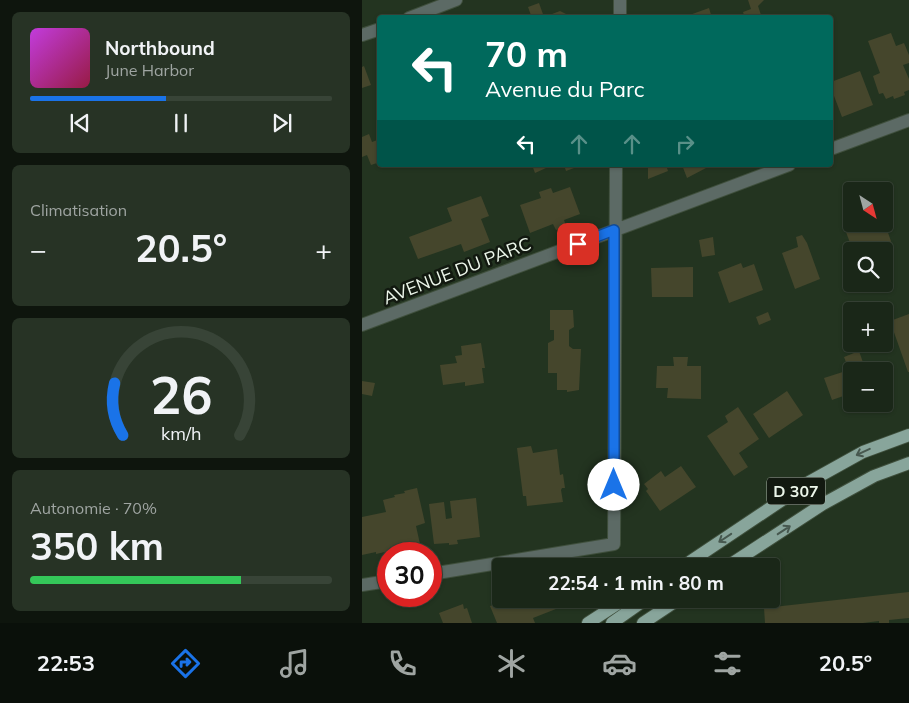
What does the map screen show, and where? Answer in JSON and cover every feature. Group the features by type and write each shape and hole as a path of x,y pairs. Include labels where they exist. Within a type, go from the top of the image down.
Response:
{"main road":[{"name":"D 307","path":"698,558 809,482 863,452 908,434"},
{"name":"D 307","path":"740,558 823,504 874,476 908,463"},
{"path":"588,623 611,608"},
{"path":"612,623 633,608"},
{"path":"643,623 666,608"}],"street":[{"path":"417,15 456,0"},
{"path":"620,0 620,15"},
{"path":"362,35 377,30"},
{"path":"833,148 908,120"},
{"path":"442,572 614,544 614,230 616,167"},
{"name":"AVENUE DU PARC","path":"362,325 784,167"},
{"path":"362,585 377,583"}],"building":[{"path":"748,0 764,0 758,6 761,15 744,15 743,12 751,9"},
{"path":"539,3 543,15 531,15 528,7"},
{"path":"709,8 711,15 690,15"},
{"path":"560,11 568,15 549,15"},
{"path":"891,33 896,46 904,43 909,55 909,63 903,65 909,79 909,90 904,92 905,95 894,99 893,96 886,99 883,93 879,94 873,76 880,73 868,41"},
{"path":"364,66 371,85 362,88 362,67"},
{"path":"860,71 873,105 842,117 833,93 833,81"},
{"path":"369,134 372,142 377,140 377,163 371,165 367,155 362,157 362,137"},
{"path":"533,167 546,167 546,168 535,173"},
{"path":"565,167 577,167 566,171"},
{"path":"648,167 667,167 668,171 648,179"},
{"path":"683,167 706,167 706,168 687,178"},
{"path":"570,187 580,214 564,220 566,226 556,230 553,224 530,233 520,205 541,198 539,192 551,188 553,193"},
{"path":"481,196 489,216 481,219 490,242 464,252 461,244 418,259 409,237 452,221 447,208"},
{"path":"846,232 888,232 891,242 850,242"},
{"path":"802,235 807,243 820,279 795,289 782,253 798,247 796,237"},
{"path":"713,237 715,255 702,257 699,240"},
{"path":"741,263 743,268 754,264 763,290 729,303 718,272"},
{"path":"693,267 693,297 652,297 651,268"},
{"path":"550,310 573,310 574,327 569,330 569,346 573,349 581,349 579,390 567,392 567,390 557,390 557,373 548,373 548,343 554,340 554,330 550,330"},
{"path":"768,312 771,320 759,325 756,317"},
{"path":"909,314 909,372 893,330 893,320"},
{"path":"481,343 485,368 482,368 484,383 465,386 465,382 443,385 440,365 457,363 455,356 462,355 461,346"},
{"path":"859,352 863,362 846,362 844,357"},
{"path":"673,357 688,357 687,366 701,366 701,399 667,398 668,388 656,388 657,366 674,366"},
{"path":"843,372 843,396 832,400 824,378"},
{"path":"362,381 375,383 372,396 362,394"},
{"path":"787,391 803,415 769,438 753,414"},
{"path":"738,407 759,439 739,453 748,467 734,476 707,436 728,422 725,416"},
{"path":"531,446 533,453 557,449 560,475 563,474 565,488 561,490 563,502 527,506 526,496 523,496 517,448"},
{"path":"681,466 696,487 660,511 646,491 648,489 644,484 661,471 665,477"},
{"path":"417,488 425,523 416,526 420,542 377,542 377,554 376,552 362,555 362,517 386,512 383,500 405,493 404,491"},
{"path":"476,498 480,537 457,540 458,544 449,545 449,543 434,542 429,504 444,502 446,519 452,518 450,501"},
{"path":"909,592 909,618 889,620 889,623 879,623 879,621 863,623 765,623 764,608 780,608 780,606"},
{"path":"463,604 464,609 467,608 472,623 443,623 439,613"},
{"path":"492,605 492,608 558,608 533,618 535,623 497,623 490,606"}],"route":[{"path":"578,244 614,230 614,485"}]}
